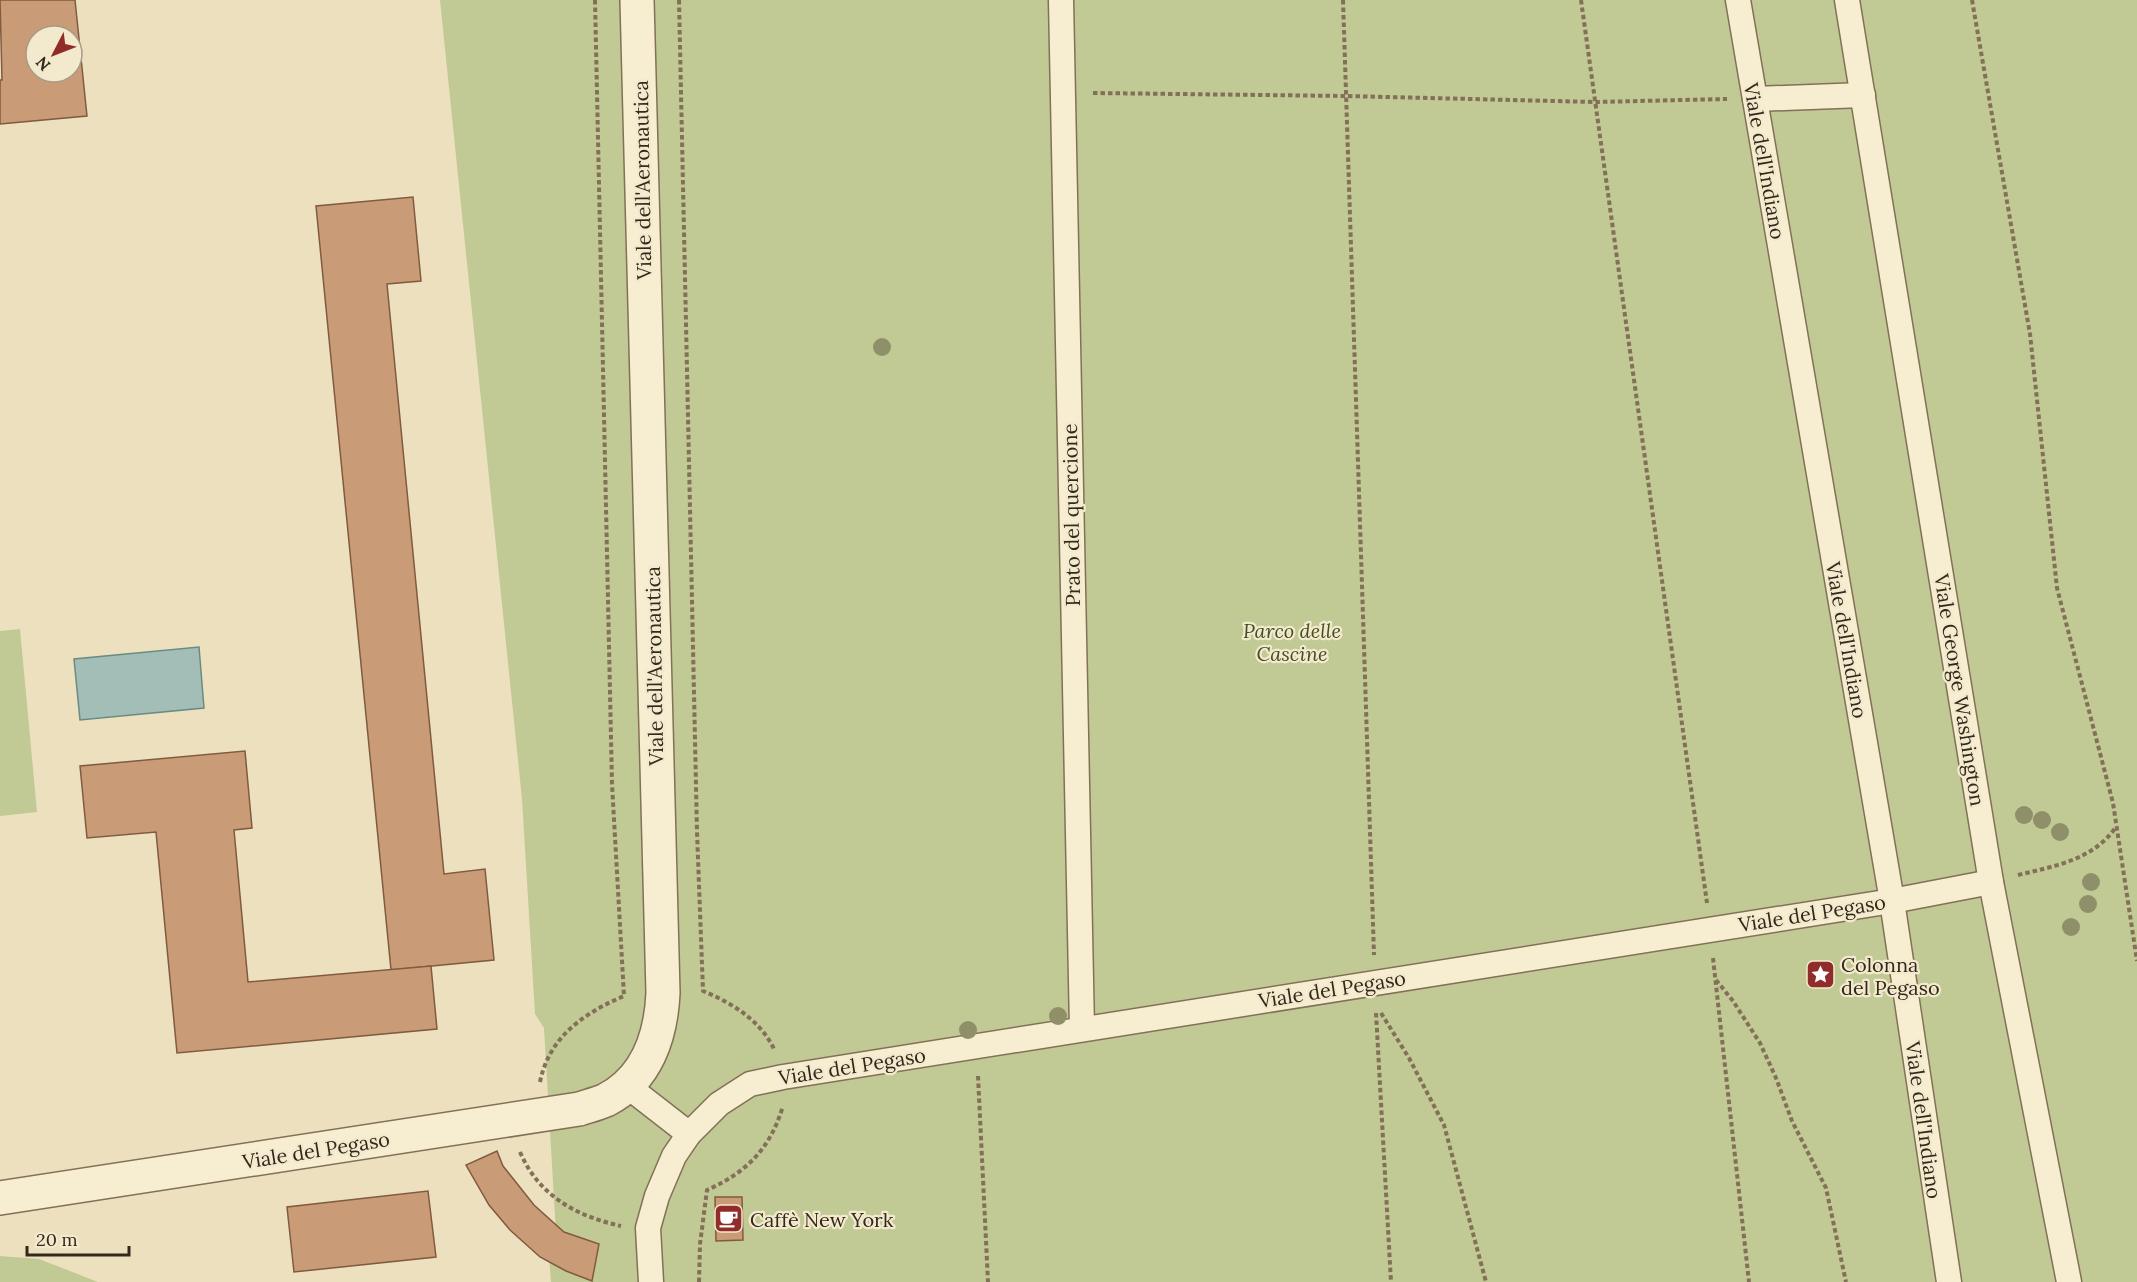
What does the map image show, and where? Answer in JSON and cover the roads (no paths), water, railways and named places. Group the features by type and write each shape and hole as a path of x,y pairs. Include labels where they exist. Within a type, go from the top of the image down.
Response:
{"street":[{"name":"Viale dell'Aeronautica","path":"626,1085 652,1051 662,1020 663,993 637,0"},
{"name":"Prato del quercione","path":"1061,0 1082,1029"},
{"name":"Viale dell'Indiano","path":"1738,0 1892,901 1948,1282"},
{"name":"Viale George Washington","path":"1847,0 1991,882 2069,1282"},
{"path":"1755,99 1863,95"},
{"name":"Viale del Pegaso","path":"689,1134 719,1104 750,1084 783,1077 1892,901 1991,882"},
{"name":"Viale del Pegaso","path":"0,1198 526,1118 579,1108 605,1100 626,1085"},
{"path":"626,1085 689,1134 674,1156 657,1196 648,1228 651,1282"}],"water":[{"path":"199,647 204,708 80,720 74,659"}],"place":[{"name":"Colonna del Pegaso","path":"1820,975"},
{"name":"Caffè New York","path":"729,1219"}],"park label":[{"name":"Parco delle Cascine","path":"1292,642"}]}
